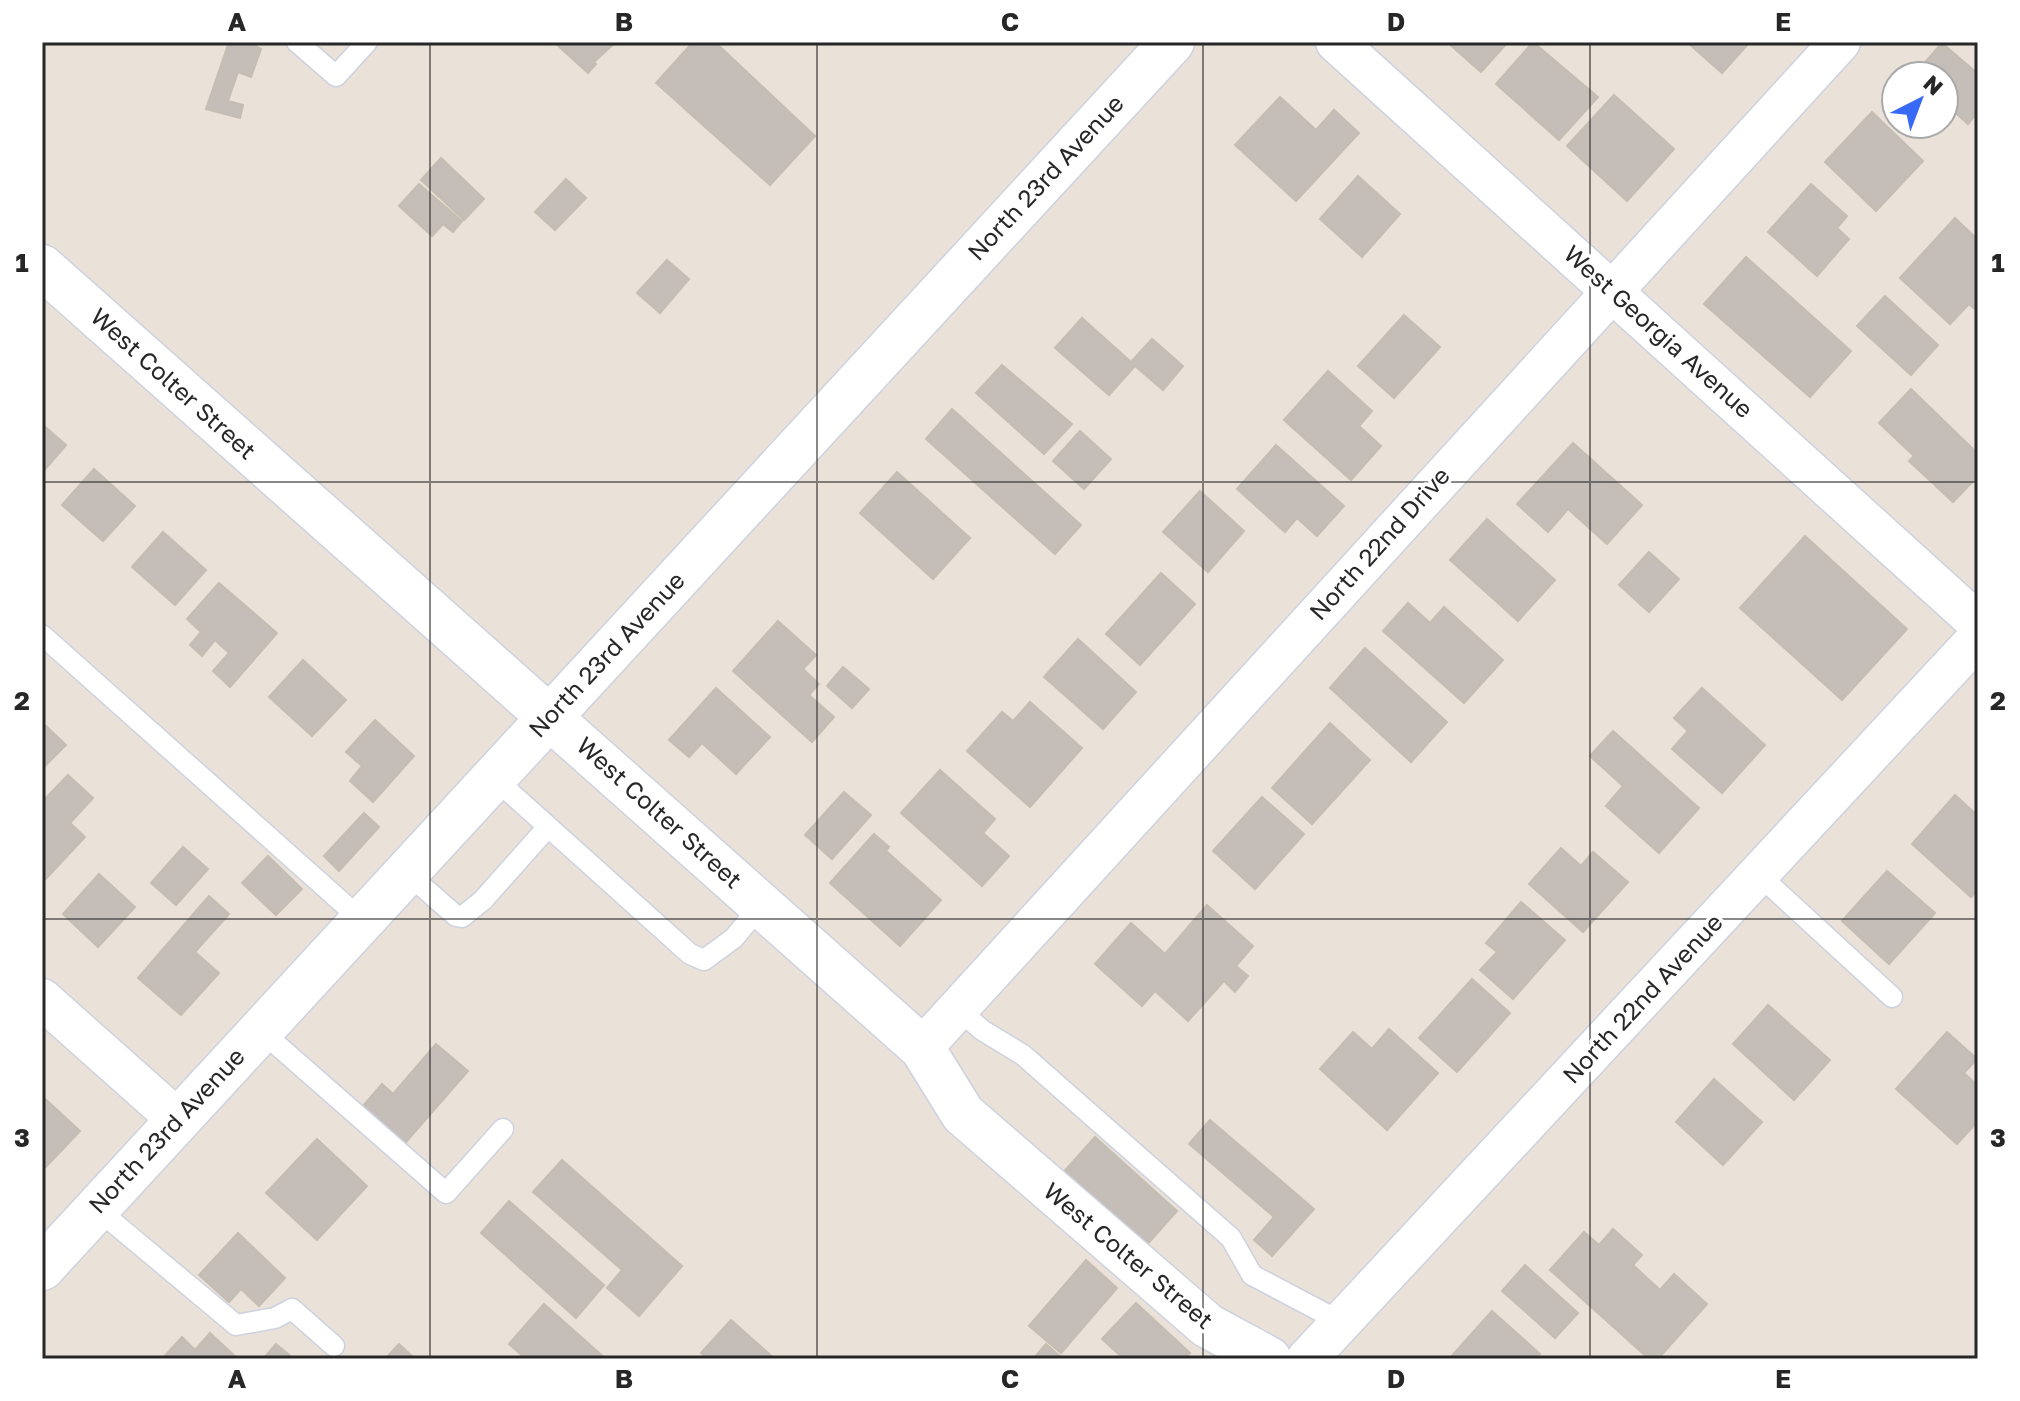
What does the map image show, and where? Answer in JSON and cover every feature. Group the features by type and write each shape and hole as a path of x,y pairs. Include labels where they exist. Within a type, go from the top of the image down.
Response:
{"street":[{"name":"North 23rd Avenue","path":"42,1268 1172,42"},
{"name":"West Georgia Avenue","path":"1336,42 1978,623"},
{"name":"North 22nd Drive","path":"922,1048 1840,42"},
{"name":"West Colter Street","path":"42,267 922,1048 963,1114 1208,1326 1269,1359"},
{"name":"North 22nd Avenue","path":"1307,1359 1978,638"},
{"path":"42,999 177,1119"}],"lane":[{"path":"297,42 336,76 367,42"},
{"path":"42,635 363,921"},
{"path":"494,778 690,954 704,960 717,954 761,905"},
{"path":"407,873 456,916 462,917 483,900 547,828"},
{"path":"1758,874 1892,997"},
{"path":"958,1009 982,1030 1023,1055 1231,1238 1252,1275 1341,1322"},
{"path":"260,1030 446,1193 503,1129"},
{"path":"96,1208 236,1325 275,1318 292,1309 334,1346"}],"building":[{"path":"229,42 248,42 261,49 251,77 238,72 228,101 243,105 240,118 206,109"},
{"path":"554,42 616,42 594,62 596,64 588,73"},
{"path":"693,42 715,42 815,136 770,185 656,83"},
{"path":"1447,42 1508,42 1481,72"},
{"path":"1533,42 1598,97 1559,140 1496,84"},
{"path":"1687,42 1750,42 1722,73"},
{"path":"1942,43 1978,74 1978,112 1968,124 1960,117 1960,60 1927,60"},
{"path":"1614,95 1674,149 1627,201 1567,146"},
{"path":"1280,97 1316,130 1334,110 1359,133 1296,201 1235,145"},
{"path":"1872,112 1880,120 1880,140 1901,140 1923,161 1876,211 1825,162"},
{"path":"441,158 484,199 464,220 421,180"},
{"path":"1358,176 1400,214 1362,257 1320,219"},
{"path":"566,179 586,198 555,230 535,212"},
{"path":"419,184 462,221 453,232 443,224 432,236 399,206"},
{"path":"1811,184 1847,216 1837,228 1849,239 1817,276 1768,232"},
{"path":"1955,218 1978,240 1978,312 1969,304 1950,324 1900,278"},
{"path":"1746,257 1851,351 1810,397 1704,304"},
{"path":"667,260 689,279 660,313 637,293"},
{"path":"1885,296 1938,345 1911,375 1857,326"},
{"path":"1404,315 1440,347 1394,398 1358,366"},
{"path":"1082,318 1131,362 1152,339 1183,366 1163,390 1135,366 1109,395 1055,348"},
{"path":"1002,365 1072,424 1044,454 976,393"},
{"path":"1328,371 1372,411 1359,426 1381,446 1351,480 1284,420"},
{"path":"1911,389 1978,454 1978,476 1953,502 1909,461 1914,456 1879,423"},
{"path":"952,409 1081,525 1055,554 926,439"},
{"path":"42,424 66,445 42,473"},
{"path":"1080,431 1111,459 1084,489 1053,461"},
{"path":"1573,443 1642,505 1607,544 1568,509 1548,532 1517,504"},
{"path":"1276,445 1344,506 1317,536 1297,518 1285,532 1237,489"},
{"path":"94,469 135,506 103,541 62,505"},
{"path":"897,472 970,538 933,579 860,513"},
{"path":"1200,491 1244,531 1208,572 1163,532"},
{"path":"1487,519 1555,580 1518,621 1450,560"},
{"path":"163,532 206,570 175,605 132,567"},
{"path":"1805,536 1907,629 1842,700 1740,608"},
{"path":"1649,552 1679,579 1649,612 1619,585"},
{"path":"1161,573 1195,604 1140,665 1106,634"},
{"path":"219,583 277,633 230,687 213,671 229,653 215,640 202,656 190,645 201,632 187,619"},
{"path":"1408,603 1430,623 1444,607 1503,660 1464,703 1383,631"},
{"path":"778,621 816,655 803,669 819,684 809,695 834,717 812,742 733,671"},
{"path":"1078,639 1136,692 1103,729 1044,677"},
{"path":"1365,648 1447,722 1411,762 1330,688"},
{"path":"303,660 346,700 312,736 269,697"},
{"path":"843,667 869,689 852,708 827,686"},
{"path":"716,688 770,737 736,774 702,743 689,757 669,740"},
{"path":"1702,688 1765,745 1722,793 1672,749 1688,731 1674,718"},
{"path":"1030,702 1082,748 1030,807 967,751 1002,712 1013,721"},
{"path":"375,720 414,756 373,802 350,781 362,766 346,752"},
{"path":"1330,723 1370,760 1312,824 1272,788"},
{"path":"46,726 66,745 42,769 42,730"},
{"path":"1613,731 1699,808 1659,853 1606,806 1623,786 1590,756"},
{"path":"940,770 995,819 983,833 1009,856 982,886 901,813"},
{"path":"68,775 93,798 70,823 85,837 42,883 42,802"},
{"path":"844,792 871,815 832,859 805,835"},
{"path":"1955,795 1978,816 1978,890 1971,897 1912,844"},
{"path":"1262,797 1304,834 1255,889 1213,851"},
{"path":"364,813 379,827 339,871 324,856"},
{"path":"874,834 889,847 886,851 941,900 900,946 830,883"},
{"path":"183,847 208,869 176,905 151,883"},
{"path":"1561,848 1581,866 1593,852 1628,882 1583,932 1529,884"},
{"path":"268,856 302,889 276,915 242,883"},
{"path":"1887,871 1935,913 1889,964 1842,921"},
{"path":"99,874 135,907 98,947 63,914"},
{"path":"209,896 229,914 195,952 219,973 181,1015 138,978"},
{"path":"1521,902 1565,940 1513,999 1480,970 1497,952 1486,943"},
{"path":"1207,905 1253,946 1236,966 1248,976 1235,992 1224,981 1188,1021 1155,991 1142,1006 1095,964 1131,923 1165,954"},
{"path":"1472,979 1510,1013 1457,1072 1419,1038"},
{"path":"1768,1005 1830,1060 1794,1100 1733,1044"},
{"path":"1389,1029 1438,1073 1387,1130 1320,1069 1353,1032 1372,1049"},
{"path":"1947,1032 1977,1059 1964,1073 1978,1086 1978,1121 1957,1144 1896,1089"},
{"path":"436,1044 468,1071 399,1150 357,1113 382,1084 393,1094"},
{"path":"1714,1079 1762,1122 1723,1165 1676,1122"},
{"path":"42,1096 80,1131 42,1171"},
{"path":"1210,1120 1314,1209 1272,1256 1254,1240 1274,1217 1189,1144"},
{"path":"1095,1137 1177,1211 1143,1249 1061,1175"},
{"path":"317,1139 367,1186 317,1240 266,1193"},
{"path":"562,1160 682,1266 639,1316 607,1288 622,1270 533,1192"},
{"path":"509,1201 604,1285 576,1318 481,1233"},
{"path":"1613,1229 1642,1255 1633,1265 1660,1290 1674,1274 1707,1304 1658,1359 1649,1359 1550,1270 1584,1232 1599,1245"},
{"path":"238,1233 285,1278 259,1306 241,1289 229,1302 199,1275"},
{"path":"1086,1260 1117,1288 1061,1353 1029,1326"},
{"path":"1525,1265 1578,1313 1555,1338 1502,1291"},
{"path":"1136,1303 1190,1353 1184,1359 1124,1359 1102,1339"},
{"path":"544,1304 606,1359 526,1359 509,1344"},
{"path":"1492,1311 1540,1354 1535,1359 1449,1359"},
{"path":"731,1320 775,1359 708,1359 701,1353"},
{"path":"210,1333 238,1359 162,1359 182,1337 195,1350"},
{"path":"276,1344 294,1359 263,1359"},
{"path":"399,1344 415,1359 385,1359"},
{"path":"1046,1344 1063,1359 1033,1359"}]}
